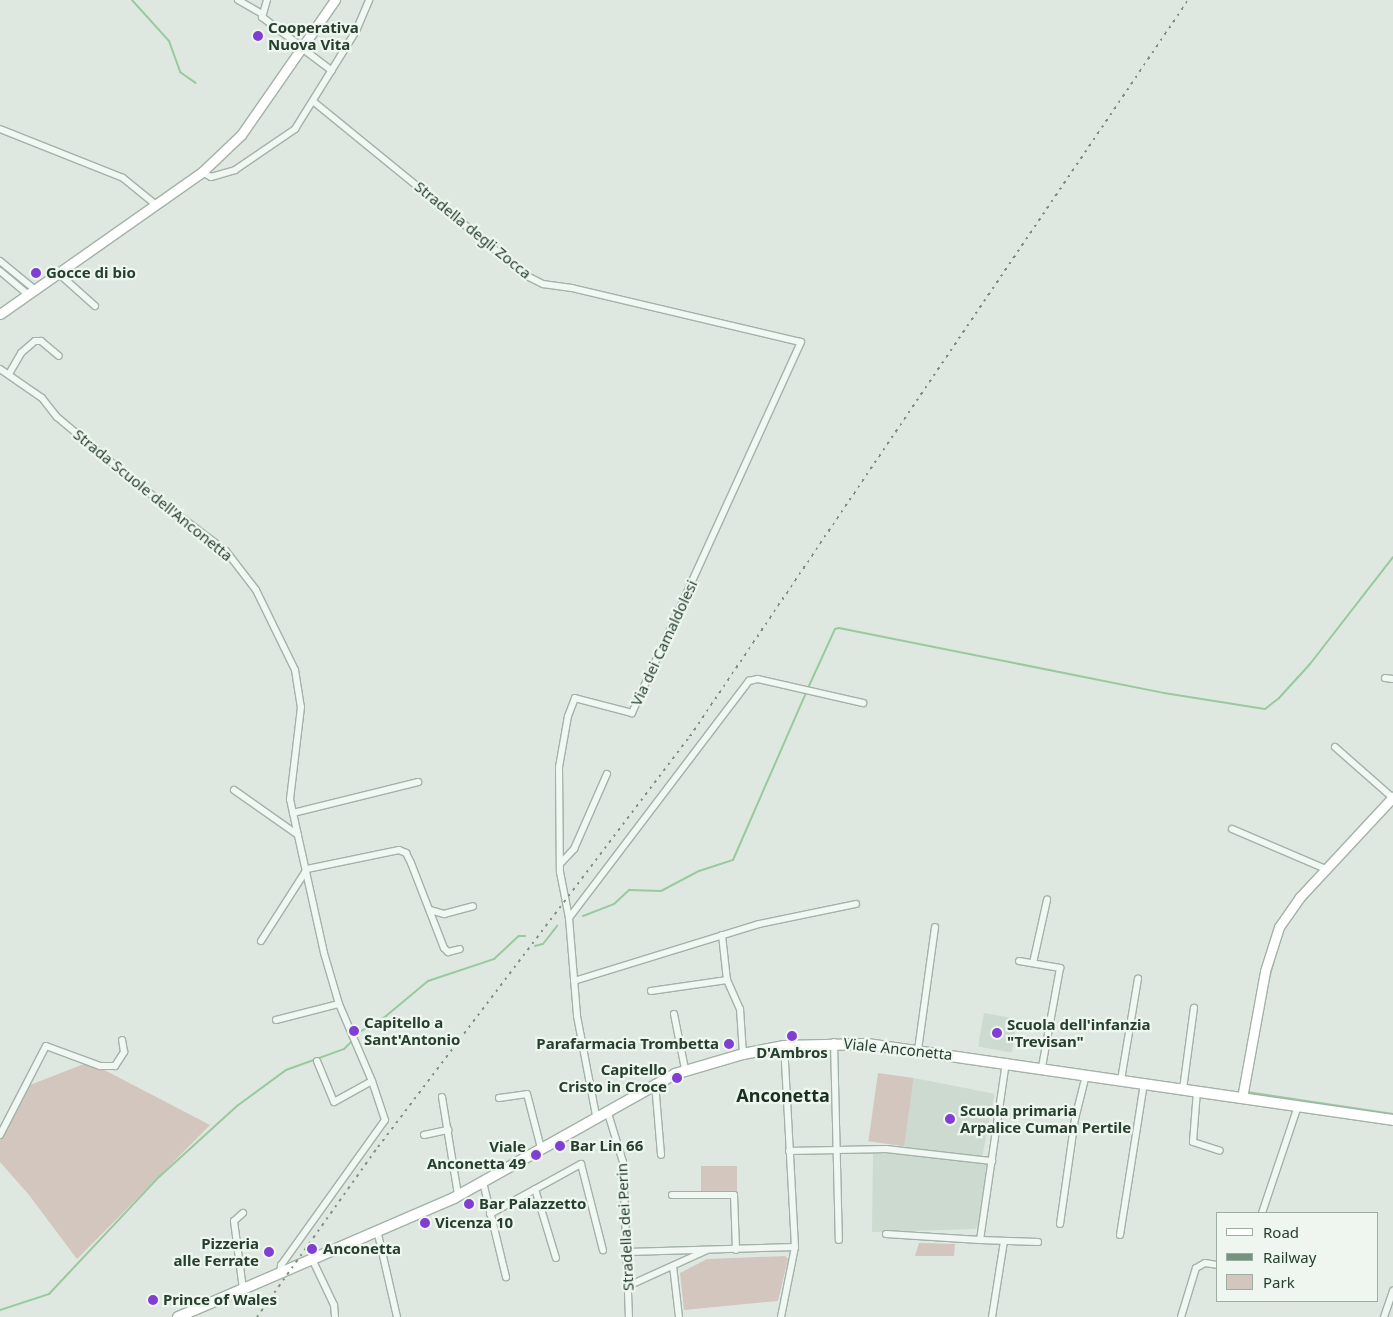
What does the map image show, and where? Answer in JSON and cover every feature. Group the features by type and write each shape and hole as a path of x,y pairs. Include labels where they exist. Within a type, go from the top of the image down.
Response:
{"main road":[{"name":"Viale Anconetta","path":"178,1317 378,1234 458,1196 655,1083 685,1070 743,1054 784,1046 834,1042 918,1050 1393,1120"}],"street":[{"path":"238,0 262,14 267,22 332,72"},
{"path":"262,14 267,0"},
{"path":"0,314 56,272 202,172 241,135 305,50 335,0"},
{"path":"202,172 210,176 235,170 295,129 314,102 356,31 369,0"},
{"name":"Stradella degli Zocca","path":"314,102 535,280 801,342 753,448"},
{"path":"0,129 123,178 155,204"},
{"path":"0,261 30,291"},
{"path":"0,270 30,291"},
{"path":"56,272 95,306"},
{"path":"9,374 21,353 35,341 41,341 59,356"},
{"name":"Strada Scuole dell'Anconetta","path":"0,369 42,398 57,417 136,483 226,551 256,590 294,670 301,695 290,799 307,869 324,953 339,1004 372,1081 385,1120 281,1265 280,1274"},
{"name":"Via dei Camaldolesi","path":"596,1116 577,1016 569,918 560,864 559,767 568,716 575,698 632,713 753,448"},
{"path":"1385,678 1393,679"},
{"path":"569,918 749,681 758,679 863,703"},
{"path":"1242,1098 1265,971 1279,927 1300,898 1328,870 1393,797 1336,747"},
{"path":"560,864 574,849 607,774"},
{"path":"293,813 418,782"},
{"path":"234,790 298,835"},
{"path":"1232,829 1328,870"},
{"path":"261,941 307,869 399,850 406,853 411,863 444,948 448,952 460,949"},
{"path":"1033,963 1047,900"},
{"path":"574,981 722,935 856,904"},
{"path":"430,910 444,914 473,906"},
{"path":"918,1050 936,927"},
{"path":"722,935 728,980 740,1009 743,1054"},
{"path":"1019,961 1060,968 1042,1067"},
{"path":"1121,1080 1138,978"},
{"path":"651,991 728,980"},
{"path":"276,1020 339,1004"},
{"path":"1183,1089 1194,1008"},
{"path":"674,1014 685,1070"},
{"path":"0,1135 46,1046 100,1066 114,1066 124,1052 122,1040"},
{"path":"834,1042 839,1240"},
{"path":"781,1317 795,1247 788,1151 784,1046"},
{"path":"317,1061 334,1102 372,1081"},
{"path":"980,1240 1006,1062"},
{"path":"1060,1224 1075,1119 1086,1075"},
{"path":"655,1083 661,1155"},
{"path":"1120,1235 1144,1084"},
{"path":"1196,1091 1193,1142 1220,1151"},
{"path":"499,1098 527,1094 541,1148"},
{"path":"442,1097 458,1196"},
{"path":"1262,1212 1298,1106"},
{"name":"Stradella dei Perin","path":"607,1110 623,1162 628,1252 629,1317"},
{"path":"424,1135 448,1130"},
{"path":"788,1151 837,1148 886,1149 992,1161"},
{"path":"490,1214 581,1164 603,1250"},
{"path":"483,1182 506,1277"},
{"path":"535,1189 556,1258"},
{"path":"672,1195 734,1195 736,1250"},
{"path":"243,1213 234,1220 243,1289"},
{"path":"378,1234 396,1317"},
{"path":"886,1234 1038,1242"},
{"path":"992,1317 1004,1241"},
{"path":"628,1252 795,1247"},
{"path":"628,1286 707,1250"},
{"path":"314,1261 334,1305 335,1317"},
{"path":"1181,1317 1196,1268 1202,1263 1216,1265"},
{"path":"673,1266 679,1317"},
{"path":"1384,1317 1393,1291"}],"shaded area":[{"name":"Scuola dell'infanzia \"Trevisan\"","path":"984,1013 1017,1019 1012,1052 978,1046"},
{"name":"Scuola primaria Arpalice Cuman Pertile","path":"914,1078 994,1094 981,1161 901,1146"},
{"path":"873,1151 986,1164 982,1222 975,1229 872,1232"}],"green space":[{"path":"89,1062 210,1125 77,1259 29,1195 0,1162 0,1140 30,1085"},
{"path":"878,1073 914,1078 904,1146 868,1141"},
{"path":"701,1166 737,1166 737,1191 701,1191"},
{"path":"919,1243 955,1244 954,1256 915,1256"},
{"path":"785,1256 788,1259 778,1301 684,1310 680,1273 707,1259"}],"waterway":[{"path":"132,0 169,41 180,72 196,83"},
{"path":"808,688 835,629 839,628 1164,693 1265,709 1279,698 1310,664 1393,557"},
{"path":"583,916 614,904 629,890 661,891 699,871 733,860 806,693"},
{"path":"1299,906 1349,851"},
{"path":"535,946 543,944 557,926"},
{"path":"358,1033 386,1016 428,981 494,959 519,936 525,936"},
{"path":"1265,994 1276,952"},
{"path":"0,1310 49,1294 159,1177 237,1106 286,1070 344,1049 351,1042"},
{"path":"1247,1092 1393,1114"}],"railway":[{"path":"257,1317 378,1147 690,736 1188,0"}],"place":[{"name":"Cooperativa Nuova Vita","path":"258,36"},
{"name":"Gocce di bio","path":"36,273"},
{"name":"Capitello a Sant'Antonio","path":"354,1031"},
{"name":"Scuola dell'infanzia \"Trevisan\"","path":"997,1033"},
{"name":"D'Ambros","path":"792,1036"},
{"name":"Parafarmacia Trombetta","path":"729,1044"},
{"name":"Capitello Cristo in Croce","path":"677,1078"},
{"name":"Scuola primaria Arpalice Cuman Pertile","path":"950,1119"},
{"name":"Bar Lin 66","path":"560,1146"},
{"name":"Viale Anconetta 49","path":"536,1155"},
{"name":"Bar Palazzetto","path":"469,1204"},
{"name":"Vicenza 10","path":"425,1223"},
{"name":"Anconetta","path":"312,1249"},
{"name":"Pizzeria alle Ferrate","path":"269,1252"},
{"name":"Prince of Wales","path":"153,1300"}],"district":[{"name":"Anconetta","path":"783,1095"}]}
